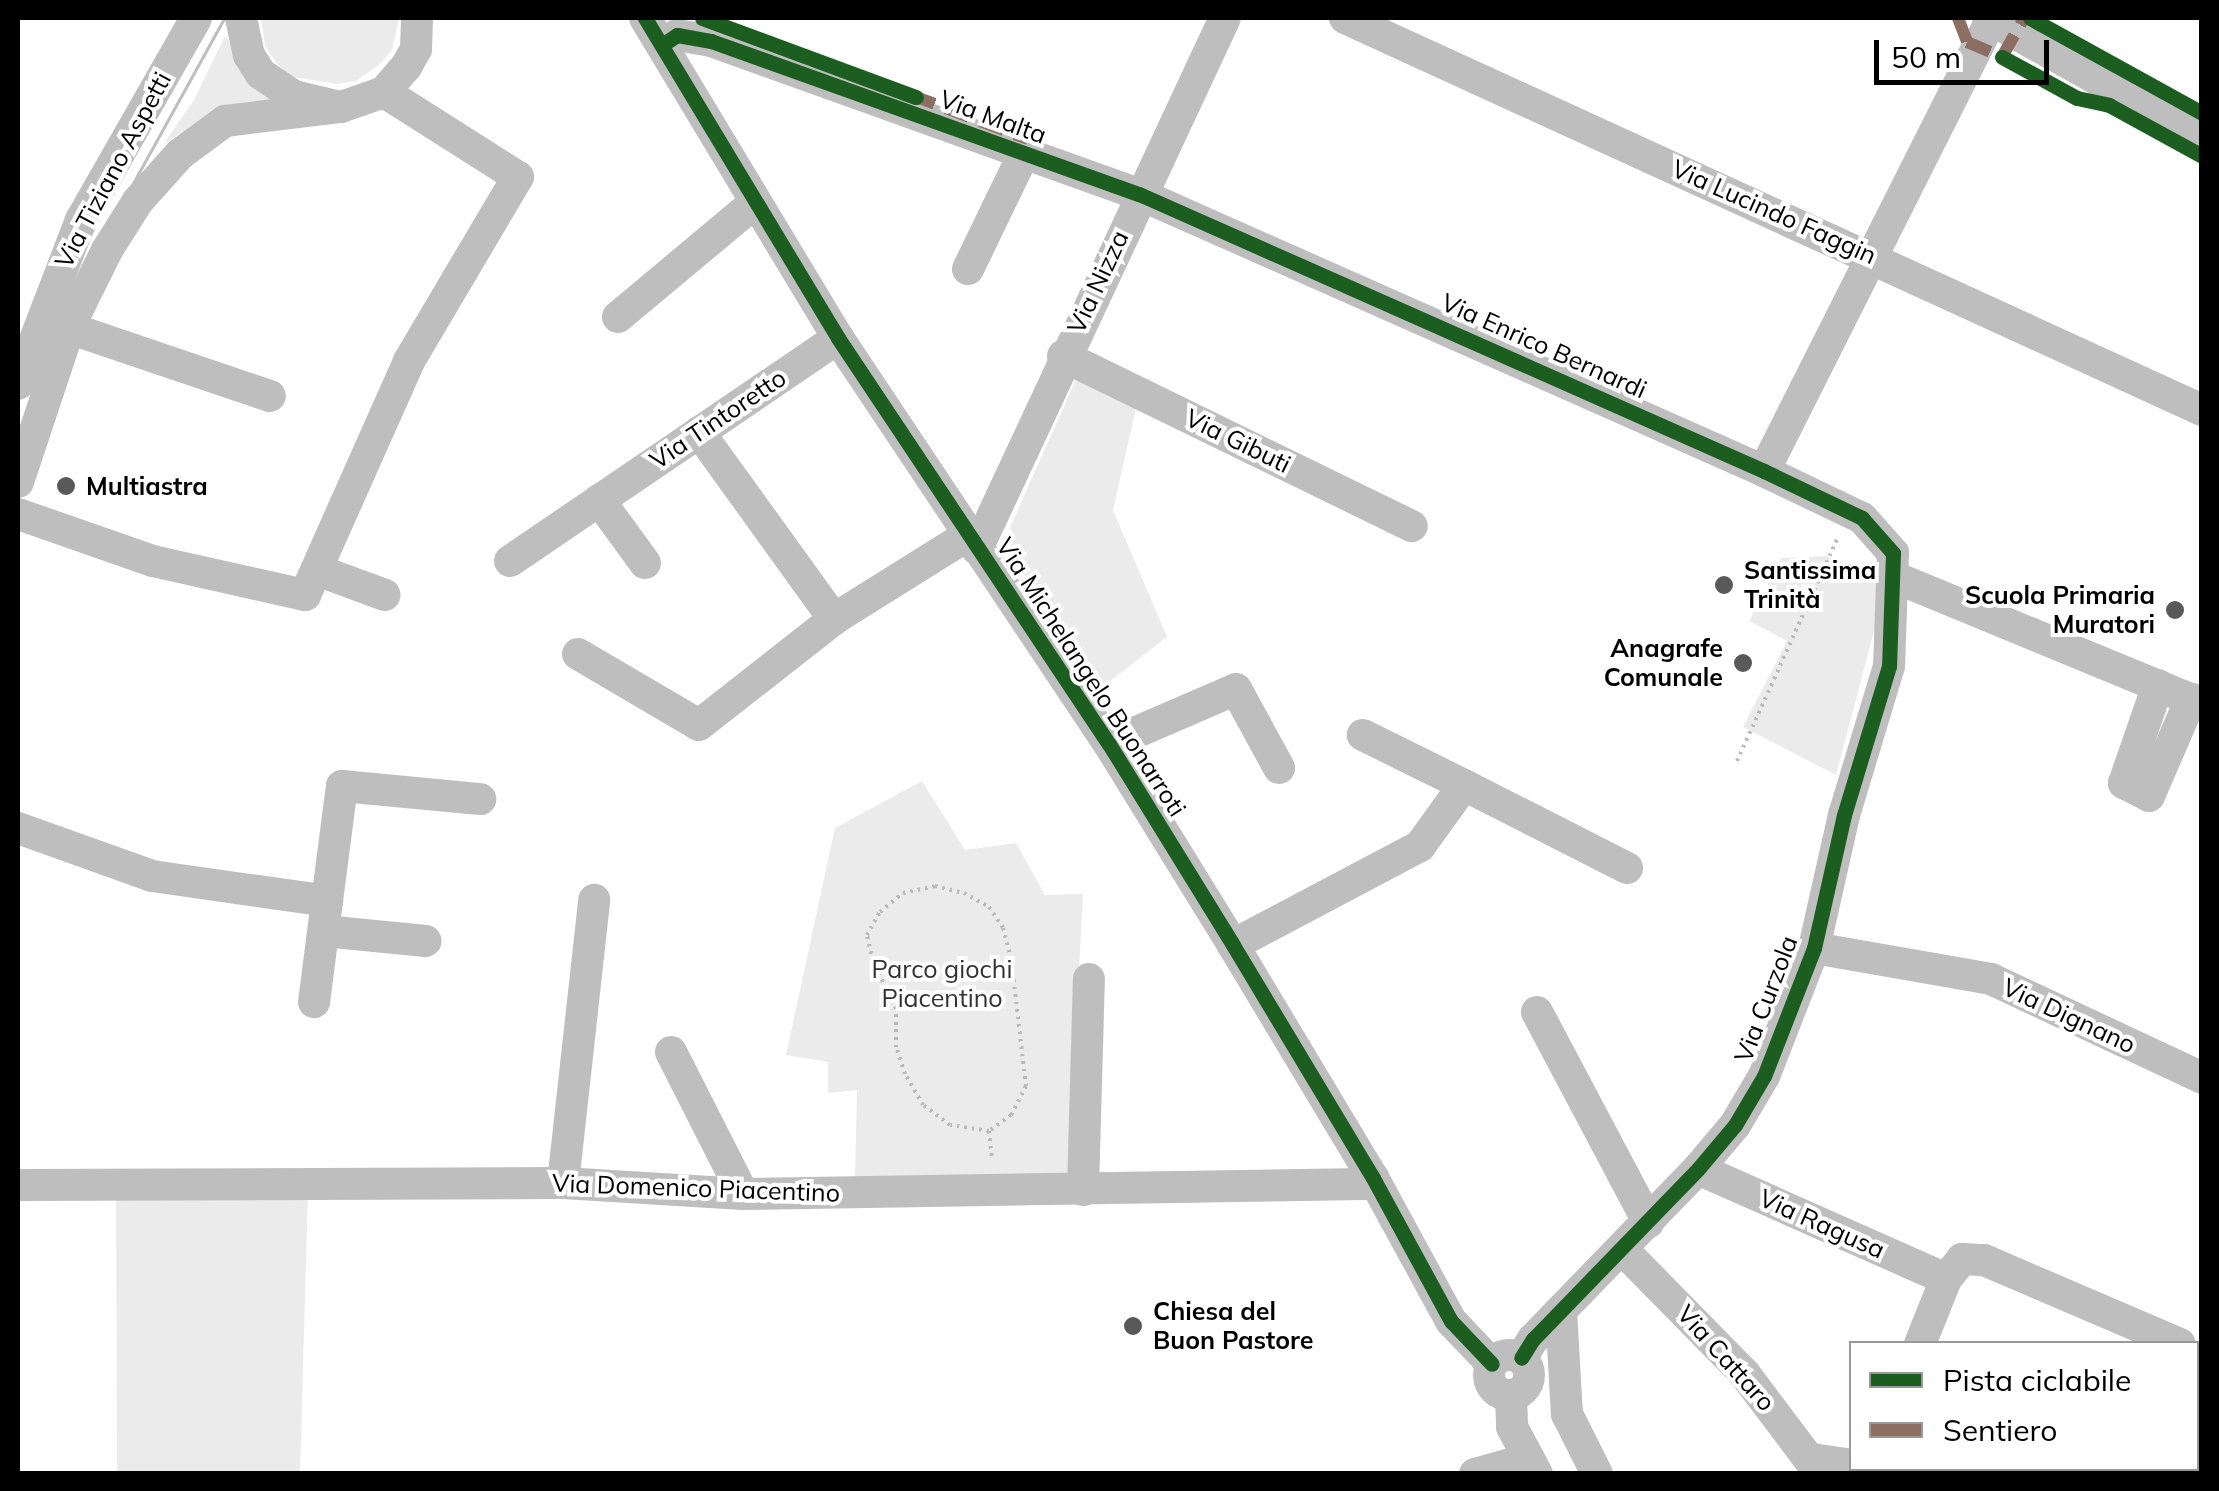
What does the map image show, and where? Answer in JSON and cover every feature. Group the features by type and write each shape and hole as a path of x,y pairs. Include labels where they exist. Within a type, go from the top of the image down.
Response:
{"street":[{"name":"Via Tiziano Aspetti","path":"18,384 81,220 196,18"},
{"path":"241,18 249,55 261,74 294,96 341,107"},
{"name":"Via Nizza","path":"972,542 1225,18"},
{"name":"Via Lucindo Faggin","path":"1346,18 2202,410"},
{"path":"1764,471 1991,18 2202,138"},
{"path":"18,514 153,561 305,595 409,360 518,177 384,92 419,29"},
{"name":"Via Malta","path":"654,31 711,40 1139,194"},
{"name":"Via Michelangelo Buonarroti","path":"654,31 753,204 838,338 1109,744 1234,945 1373,1178 1452,1321 1506,1361 1491,1385 1511,1396 1512,1426 1533,1466"},
{"name":"Via Tiziano Aspetti","path":"18,482 42,321 107,250 138,201 198,138 238,117 341,107 384,92"},
{"name":"Via Malta","path":"968,269 1023,154"},
{"name":"Via Enrico Bernardi","path":"1139,194 1862,518 1892,553 1894,576"},
{"path":"618,317 753,204"},
{"path":"42,321 270,396"},
{"name":"Via Tintoretto","path":"510,561 838,338"},
{"name":"Via Gibuti","path":"1064,356 1412,526"},
{"path":"699,432 834,619"},
{"path":"599,500 644,563"},
{"path":"578,654 699,725 834,619 972,542"},
{"path":"316,570 385,595"},
{"path":"1894,576 2158,685 2196,701 2149,796 2124,783 2158,685"},
{"name":"Via Curzola","path":"1506,1361 1624,1250 1698,1169 1734,1125 1764,1076 1814,948 1844,815 1890,666 1894,576"},
{"name":"Via Michelangelo Buonarroti","path":"1109,744 1236,689 1279,768"},
{"path":"1363,735 1627,868"},
{"path":"1234,945 1420,846 1464,785"},
{"path":"314,1002 342,786 480,800"},
{"path":"18,828 152,876 426,941"},
{"path":"563,1182 594,900"},
{"name":"Via Dignano","path":"1814,948 1992,979 2202,1078"},
{"path":"1083,1190 1089,979"},
{"path":"1538,1012 1648,1222"},
{"path":"671,1052 743,1194"},
{"name":"Via Ragusa","path":"1698,1169 1946,1279"},
{"name":"Via Domenico Piacentino","path":"18,1185 563,1182 743,1194 1363,1184 1373,1178"},
{"name":"Via Cattaro","path":"1624,1250 1744,1373 1816,1466"},
{"path":"1921,1341 1946,1279 1962,1259 1984,1260 2173,1341"},
{"path":"1560,1311 1568,1414 1597,1474"},
{"path":"1816,1466 1849,1465"},
{"path":"1475,1474 1533,1466"}],"path":[{"path":"1737,761 1850,512"},
{"path":"935,886 964,893 989,907 1002,928 1011,957 1026,1086 1011,1115 989,1131 950,1125 922,1104 905,1074 896,1047 896,1009 873,961 867,935 880,912 903,893 935,886"},
{"path":"989,1131 992,1167"}],"green space":[{"path":"261,18 399,18 392,50 379,65 356,81 337,84 293,77 278,65 265,46"},
{"path":"225,36 282,101 207,115 163,145 194,100"},
{"path":"1082,366 1138,399 1113,510 1167,637 1100,689 1003,543"},
{"path":"1826,556 1874,572 1882,601 1836,775 1743,727 1787,641 1749,621 1781,558"},
{"name":"Parco giochi Piacentino","path":"922,781 965,850 1016,843 1045,895 1083,894 1068,1174 855,1178 857,1090 828,1093 828,1062 786,1055 835,828"},
{"path":"116,1186 308,1191 300,1473 117,1473"}],"tram line":[{"path":"72,268 207,18"},
{"path":"18,447 44,364 78,283 224,18"}],"marked path":[{"path":"1958,18 1967,42 2002,57 2024,18"},
{"path":"911,95 1028,139"}],"cycle path":[{"path":"645,18 838,338 1109,744 1373,1178 1451,1321 1492,1364"},
{"path":"702,18 916,97"},
{"path":"2030,18 2202,113"},
{"path":"662,45 677,35 711,41 1139,194 1764,471 1862,518 1893,553 1889,666 1844,815 1814,948 1764,1076 1735,1125 1698,1169 1533,1339 1521,1358"},
{"path":"2002,57 2077,98 2109,105 2202,156"}],"place":[{"name":"Multiastra","path":"66,486"},
{"name":"Santissima Trinità","path":"1724,585"},
{"name":"Scuola Primaria Muratori","path":"2175,610"},
{"name":"Anagrafe Comunale","path":"1743,663"},
{"name":"Chiesa del Buon Pastore","path":"1133,1326"}]}
